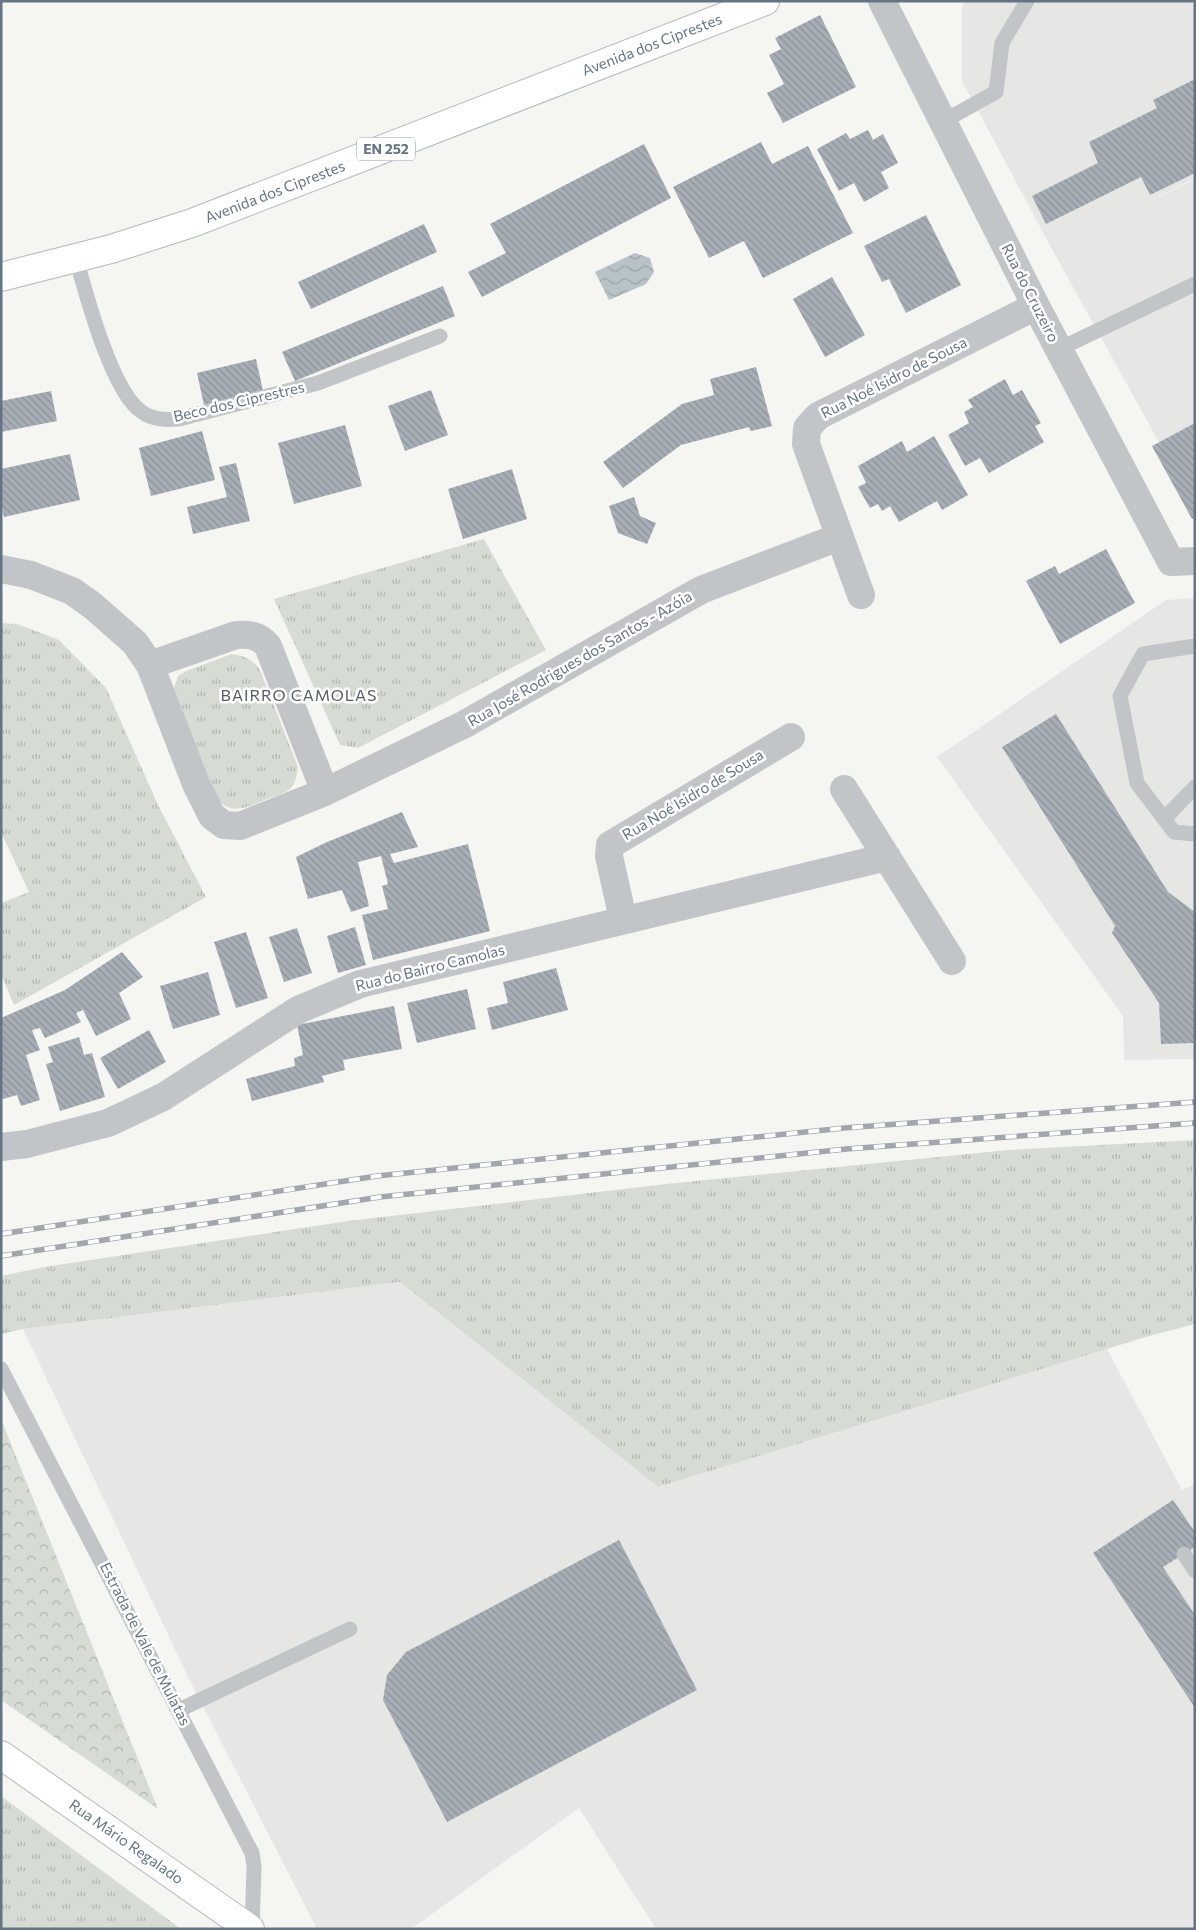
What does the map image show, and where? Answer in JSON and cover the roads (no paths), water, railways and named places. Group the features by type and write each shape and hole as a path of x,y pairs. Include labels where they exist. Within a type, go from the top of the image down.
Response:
{"main road":[{"name":"Avenida dos Ciprestes","path":"1,276 111,249 211,216 765,1"},
{"name":"Rua Mário Regalado","path":"1,1755 251,1929"}],"street":[{"name":"Rua do Cruzeiro","path":"882,1 1036,306 1171,562 1195,561"},
{"name":"Rua Noé Isidro de Sousa","path":"861,595 806,444 806,433 810,423 818,416 1036,306"},
{"name":"Rua José Rodrigues dos Santos - Azóia","path":"150,665 196,784 215,820 229,826 240,826 325,792 465,724 701,590 839,537"},
{"path":"1,569 31,575 59,585 82,597 135,643 150,665 236,635 248,634 259,637 268,646 325,792"},
{"name":"Rua Noé Isidro de Sousa","path":"623,920 609,856 610,845 791,737"},
{"path":"844,789 952,961"},
{"name":"Rua do Bairro Camolas","path":"1,1147 27,1144 108,1123 163,1097 298,1010 360,984 887,857"}],"lane":[{"path":"942,122 996,92 1002,43 1027,1"},
{"name":"Beco dos Ciprestres","path":"76,258 85,290 118,381 135,407 143,413 160,419 179,418 318,384 440,336"},
{"path":"1059,350 1195,284"},
{"path":"1195,646 1143,654 1120,696 1137,783 1174,832 1195,834"},
{"path":"1164,819 1195,787"},
{"name":"Estrada de Vale de Mulatas","path":"1,1369 252,1853 254,1867 251,1929"},
{"path":"1184,1554 1195,1571"},
{"path":"179,1710 350,1629"}],"water":[{"path":"635,253 650,258 654,272 646,284 609,300 595,272"}],"railway":[{"path":"1,1234 377,1176 844,1128 1195,1102"},
{"path":"1,1256 380,1197 846,1149 1195,1123"}],"district":[{"name":"BAIRRO CAMOLAS","path":"299,695"}]}
